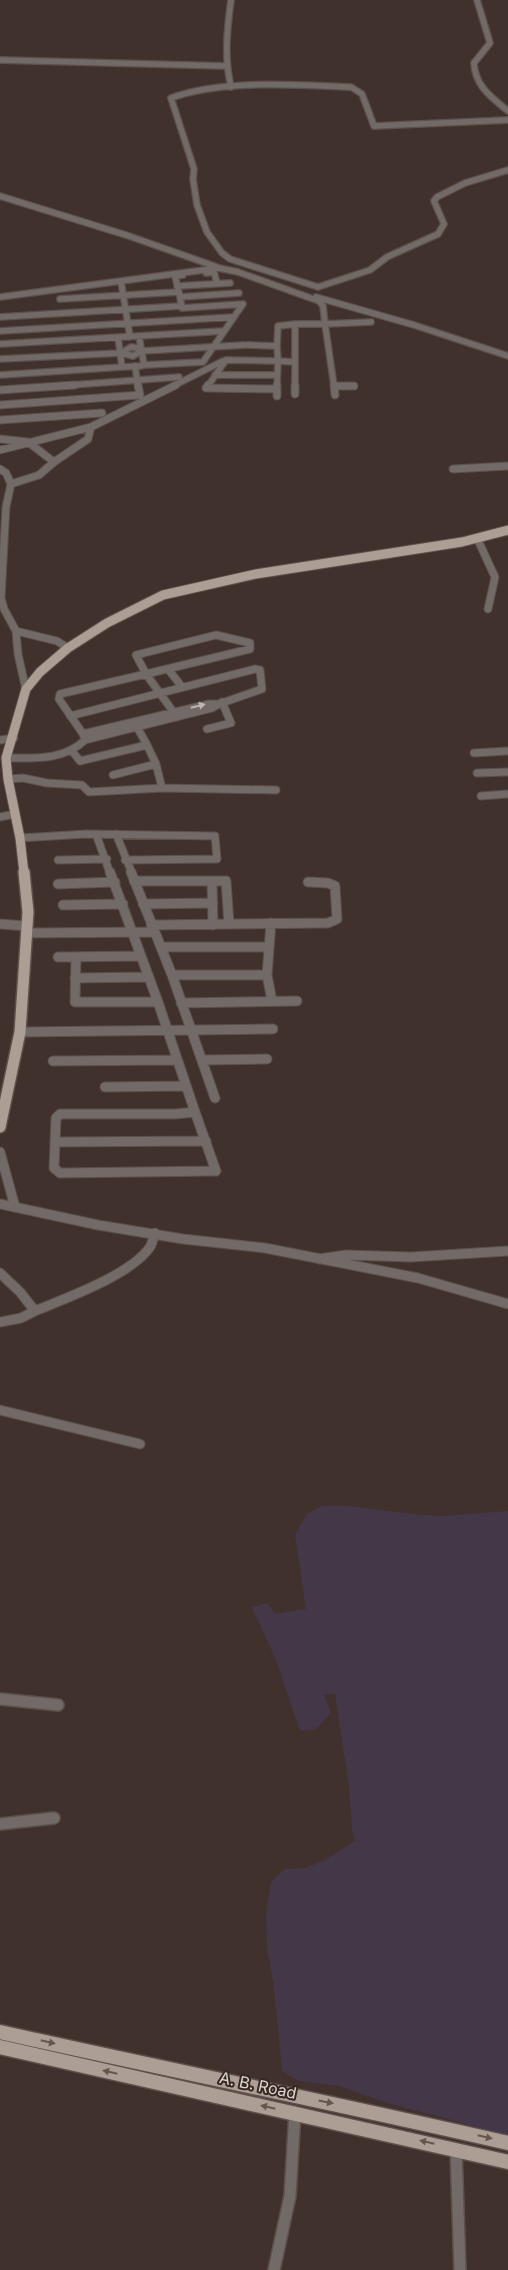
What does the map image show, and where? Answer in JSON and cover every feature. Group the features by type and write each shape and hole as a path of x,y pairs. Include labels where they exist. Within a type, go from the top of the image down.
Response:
{"main road":[{"path":"0,1128 20,1032 28,912 20,838 8,779 9,749 26,690 40,672 68,648 107,623 163,595 317,562 477,538 508,530"},
{"name":"A. B. Road","path":"0,2032 166,2069 371,2111 508,2143"},
{"name":"A. B. Road","path":"0,2047 295,2112 508,2162"}],"street":[{"path":"231,0 226,36 226,66 231,87"},
{"path":"477,0 489,32 490,43 474,63 476,79 483,91 508,111"},
{"path":"0,60 226,66"},
{"path":"508,120 373,125 362,94 351,87 231,87 188,92 171,98 194,169 191,178 199,212 220,252 225,257 318,287 335,284 370,270 386,257 438,234 444,224 434,202 437,197 465,183 508,170"},
{"path":"0,196 129,236 219,268 238,272 309,296 414,325 508,356"},
{"path":"0,297 219,268"},
{"path":"181,306 176,276 214,272 217,284"},
{"path":"121,281 130,337"},
{"path":"60,299 178,291 230,283"},
{"path":"178,291 239,293"},
{"path":"309,296 322,304 335,395"},
{"path":"0,317 243,304 203,362 0,375"},
{"path":"0,331 234,317"},
{"path":"226,360 206,388 277,393 278,326 371,322"},
{"path":"295,394 296,324"},
{"path":"0,344 224,331"},
{"path":"139,336 144,366"},
{"path":"118,337 122,367"},
{"path":"0,359 120,353 133,356 141,351 214,346 278,346"},
{"path":"0,450 90,427 226,360 295,362"},
{"path":"0,405 140,395 135,366"},
{"path":"215,375 277,376"},
{"path":"0,390 179,378"},
{"path":"334,386 354,386"},
{"path":"0,420 102,412"},
{"path":"12,484 40,475 54,462 88,439 90,427"},
{"path":"0,439 28,442 54,462"},
{"path":"453,469 508,466"},
{"path":"0,469 6,473 12,484 6,507 1,598 4,609 16,631 18,654 26,690"},
{"path":"477,538 495,577 488,598 488,609"},
{"path":"16,631 57,641 68,648"},
{"path":"84,737 59,699 60,694 147,674 168,669 252,647 248,641 216,635 136,656 147,674 175,714"},
{"path":"168,669 182,688"},
{"path":"0,740 9,749 50,756 72,751 84,737 209,704 220,703 262,689 260,670 255,669 70,716"},
{"path":"207,729 230,723 220,703"},
{"path":"84,737 137,727 175,714"},
{"path":"137,727 156,764 162,788"},
{"path":"72,751 80,761 147,745"},
{"path":"474,753 508,751"},
{"path":"113,774 156,764"},
{"path":"476,773 508,772"},
{"path":"8,779 23,778 47,783 82,784 84,790 89,792 162,788 276,790"},
{"path":"481,796 508,794"},
{"path":"0,817 15,814"},
{"path":"20,838 96,834 215,836 217,859 125,860"},
{"path":"96,834 124,904 132,932 168,1030 176,1060 206,1141 216,1171 60,1173 54,1165 56,1118 60,1114 175,1114 195,1112"},
{"path":"116,834 172,975 215,1098"},
{"path":"58,860 106,859"},
{"path":"134,881 226,882 228,924"},
{"path":"58,884 115,882"},
{"path":"212,882 213,925"},
{"path":"0,924 27,930 132,932 152,928 228,924 328,923 338,920 335,886 328,882 308,882"},
{"path":"143,904 213,903"},
{"path":"63,905 124,904"},
{"path":"271,924 267,975 272,1002"},
{"path":"161,948 269,947"},
{"path":"58,957 141,956"},
{"path":"76,957 74,1002 158,1002"},
{"path":"172,975 267,975"},
{"path":"75,978 149,977"},
{"path":"181,1002 297,1001"},
{"path":"20,1032 273,1029"},
{"path":"203,1060 266,1059"},
{"path":"53,1062 176,1060"},
{"path":"105,1087 185,1086"},
{"path":"55,1142 206,1141"},
{"path":"0,1152 15,1207"},
{"path":"0,1204 98,1225 183,1239 265,1248 317,1260 418,1278 508,1304"},
{"path":"0,1322 21,1318 90,1288 123,1269 150,1247 155,1233"},
{"path":"317,1260 328,1256 346,1255 411,1257 508,1251"},
{"path":"0,1272 4,1279 13,1284 26,1298 35,1311"},
{"path":"0,1410 140,1444"},
{"path":"0,1699 58,1705"},
{"path":"0,1824 54,1818"},
{"path":"274,2270 290,2196 295,2112"},
{"path":"456,2149 460,2270"}],"shaded area":[{"path":"322,1506 348,1506 444,1516 508,1511 508,2135 384,2102 340,2086 299,2081 282,2071 274,1987 267,1947 266,1914 271,1882 285,1869 306,1868 325,1860 355,1841 352,1831 349,1787 335,1694 324,1695 331,1713 316,1729 300,1731 276,1660 252,1607 267,1603 275,1614 306,1609 295,1535 307,1514"}]}
